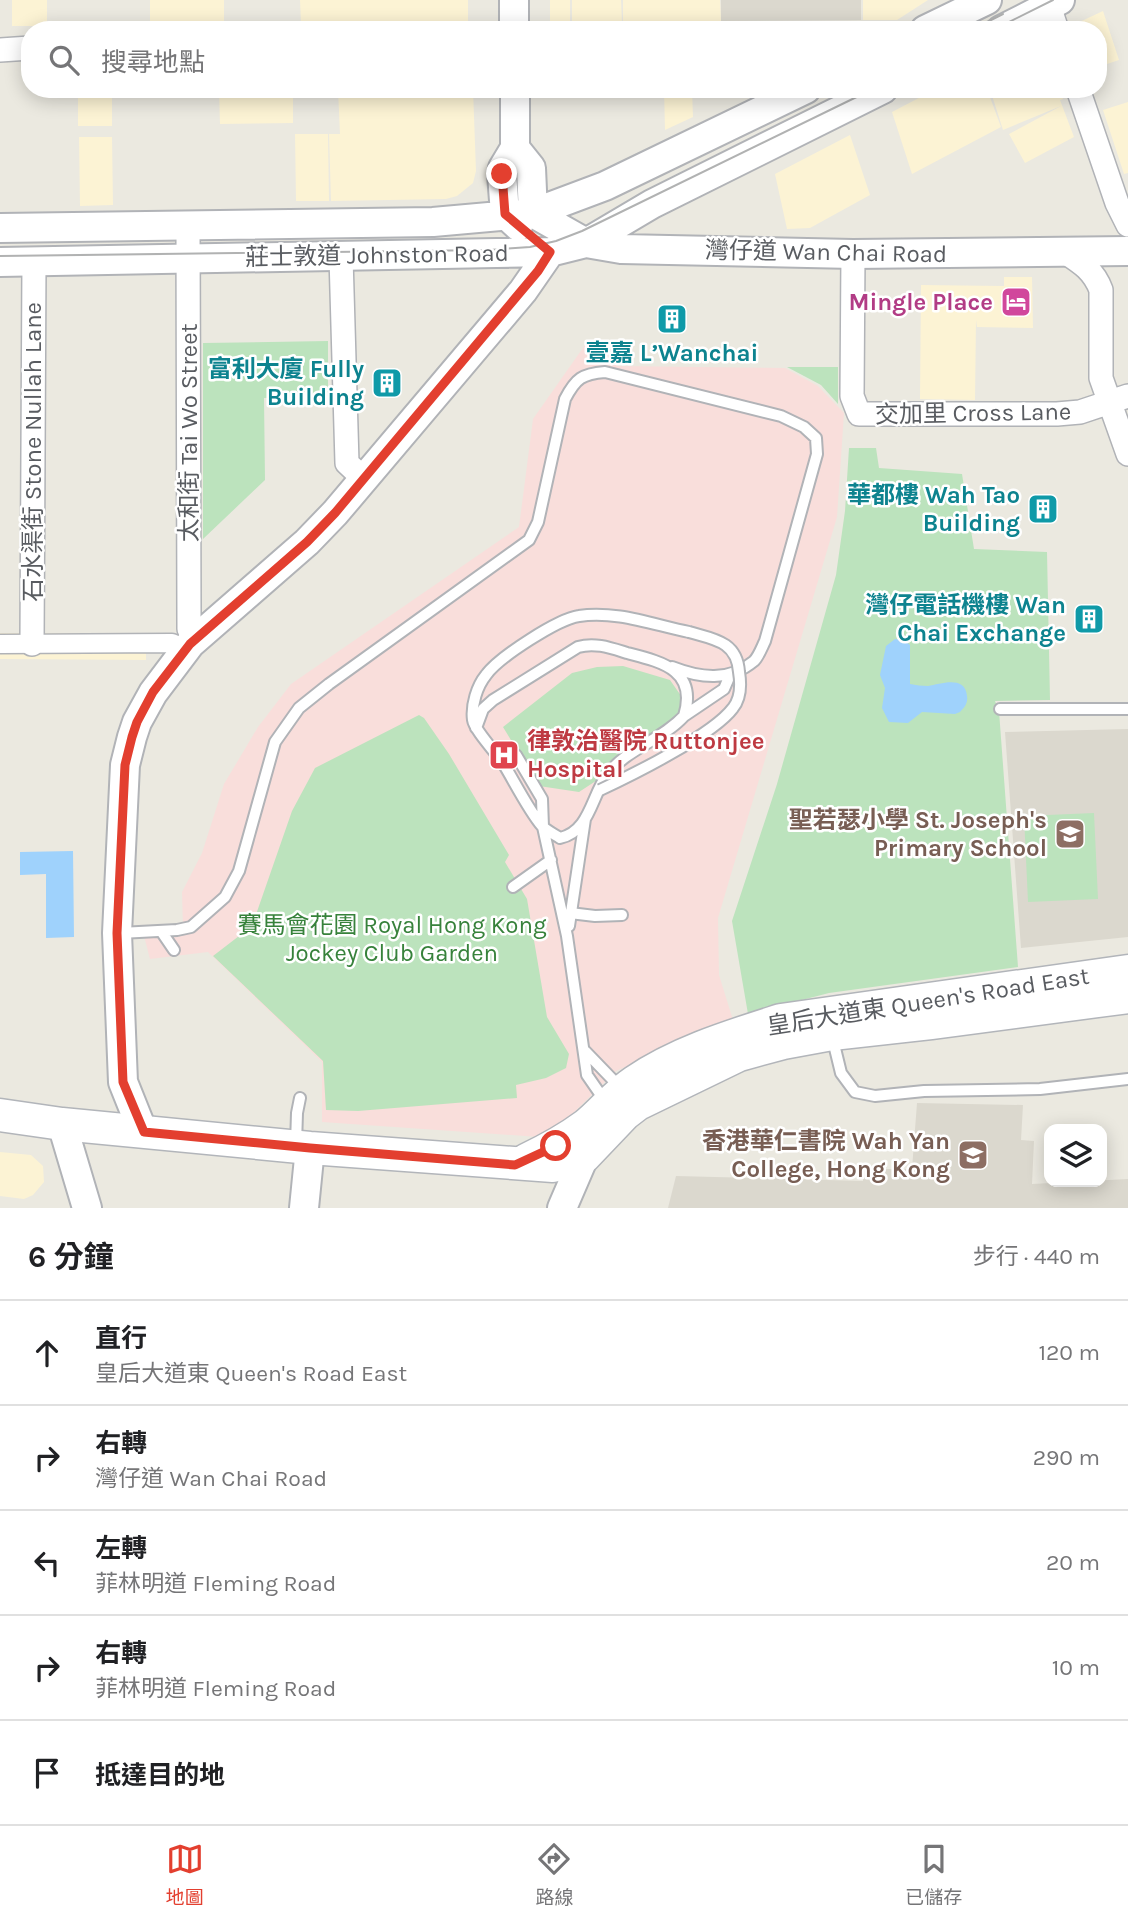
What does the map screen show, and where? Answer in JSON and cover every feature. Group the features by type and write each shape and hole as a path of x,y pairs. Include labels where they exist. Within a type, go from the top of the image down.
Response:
{"main road":[{"name":"皇后大道東 Queen's Road East","path":"515,1165 556,1146 680,1056 733,1035 781,1020 1128,971"},
{"name":"皇后大道東 Queen's Road East","path":"617,1104 739,1055 783,1043 831,1034 1128,997"},
{"name":"皇后大道東 Queen's Road East","path":"0,1115 62,1124 303,1148 554,1166 584,1157 625,1114 617,1104"}],"street":[{"path":"514,0 514,21"},
{"path":"944,21 987,0"},
{"path":"1023,21 1053,9"},
{"path":"0,50 21,49"},
{"path":"144,1132 123,1082 117,933 125,765 137,722 153,692 191,644 307,542 364,480 523,291 550,252 505,214 503,168 515,148 515,98"},
{"name":"莊士敦道 Johnston Road","path":"0,261 190,258 340,240 433,222 533,213 605,186 779,98"},
{"path":"784,138 788,98"},
{"name":"莊士敦道 Johnston Road","path":"0,228 188,226 340,240 550,252 586,243 652,204 865,98"},
{"path":"1081,98 1117,203 1128,225"},
{"path":"515,148 531,168 533,213"},
{"name":"灣仔道 Wan Chai Road","path":"533,213 586,243 621,249 853,254 1128,251"},
{"name":"太和街 Tai Wo Street","path":"188,226 188,622 191,644"},
{"path":"340,240 347,463 364,480"},
{"path":"1065,252 1086,265 1097,278 1101,290 1101,378 1118,400 1128,454"},
{"name":"交加里 Cross Lane","path":"853,254 852,396 859,414 1057,414 1080,412 1118,400"},
{"name":"石水渠街 Stone Nullah Lane","path":"32,644 34,261"},
{"path":"0,644 191,644"},
{"path":"562,1208 584,1157 617,1104"},
{"path":"62,1124 87,1208"},
{"path":"303,1148 304,1208"}],"lane":[{"path":"117,933 191,927 225,897 239,871 275,742 299,708 529,540 538,522 565,399 573,384 586,374 605,372 781,416 804,427 816,438 817,454 765,641 755,660 730,675 708,677 692,675 663,662 586,644 493,701 483,709 476,728"},
{"path":"600,790 626,778 712,727 735,706 741,686 739,666 732,650 721,641 689,632 603,615 579,616 562,620 493,666 477,691 473,709 476,728 492,745 542,827 567,936 590,1082 617,1104"},
{"path":"673,667 685,686 688,700 684,716"},
{"path":"542,827 560,838 570,835 585,820 604,779 615,765 724,689 730,675"},
{"path":"1000,709 1128,709"},
{"path":"516,755 539,792 543,807 542,827"},
{"path":"567,936 585,820"},
{"path":"513,887 551,860"},
{"path":"570,913 622,915"},
{"path":"161,931 174,950"},
{"path":"831,1034 841,1073 855,1092 875,1096 923,1091 1040,1089 1128,1079"},
{"path":"583,1049 613,1080 617,1104"},
{"path":"300,1098 297,1114 303,1148"}],"shaded area":[{"path":"12,0 47,0 47,21 21,21 21,26 12,26"},
{"path":"150,0 224,0 224,21 150,21"},
{"path":"300,0 468,0 468,21 301,21"},
{"path":"550,0 570,0 570,21 550,21"},
{"path":"572,0 621,0 622,21 572,21"},
{"path":"623,0 720,0 721,21 623,21"},
{"path":"721,0 861,0 861,20 721,21"},
{"path":"863,0 928,0 897,20 863,20"},
{"path":"1103,11 1106,21 1082,21"},
{"path":"1107,23 1119,60 1107,64"},
{"path":"78,98 112,98 112,126 78,126"},
{"path":"219,98 293,98 293,123 220,124"},
{"path":"338,98 473,98 476,171 473,183 457,196 446,199 331,201 329,134 340,134"},
{"path":"664,98 692,98 693,117 665,130"},
{"path":"919,98 990,98 1001,127 912,174 892,112"},
{"path":"993,98 1063,98 1060,100 1074,137 1025,163 1009,134 1061,106 1003,130"},
{"path":"1128,102 1128,173 1124,174 1103,110"},
{"path":"295,134 328,134 329,201 296,201"},
{"path":"850,135 870,195 810,228 787,229 775,174"},
{"path":"79,137 112,137 113,205 80,206"},
{"path":"1004,277 1032,277 1033,328 977,327 976,320 975,400 920,399 921,285 1004,286"},
{"name":"律敦治醫院 Ruttonjee Hospital","path":"585,345 616,345 617,366 785,368 818,386 844,413 837,517 718,918 719,975 733,1020 616,1071 559,1127 539,1137 322,1122 322,1062 208,952 150,959 143,932 183,929 182,892 202,853 224,784 258,727 291,684 519,527 533,419"},
{"path":"0,633 146,633 146,660 0,659"},
{"name":"聖若瑟小學 St. Joseph's Primary School","path":"1128,729 1128,937 1021,948 1005,732"},
{"name":"香港華仁書院 Wah Yan College, Hong Kong","path":"917,1103 1023,1105 1021,1140 1034,1141 1032,1184 1044,1183 1044,1187 1107,1187 1107,1180 1128,1179 1128,1208 668,1208 676,1176 863,1181 863,1169 912,1169"},
{"path":"0,1152 31,1155 43,1166 44,1182 33,1195 24,1199 0,1196"}],"green space":[{"path":"328,341 328,396 264,398 265,480 203,539 203,343"},
{"path":"787,367 838,367 838,404 821,385"},
{"path":"849,448 876,448 879,468 962,474 974,549 1047,552 1050,700 995,701 999,711 1018,967 829,993 748,1014 732,921 777,784 836,575 845,511"},
{"path":"623,666 670,680 684,700 679,719 672,731 579,792 539,786 503,727 572,673 597,667"},
{"name":"賽馬會花園 Royal Hong Kong Jockey Club Garden","path":"419,715 424,718 449,754 509,855 505,862 527,899 547,1017 569,1054 566,1068 546,1078 516,1085 517,1098 358,1111 326,1110 323,1061 213,956 252,926 292,811 315,768"},
{"path":"1094,813 1098,899 1028,902 1024,816"}],"water":[{"path":"895,639 904,640 910,645 910,684 928,686 952,682 962,685 967,698 966,705 960,712 922,712 908,723 889,722 882,708 885,688 880,675 886,646"},
{"path":"73,851 74,937 46,938 46,874 20,875 20,852"}],"tram line":[{"path":"1011,21 1053,0"},
{"path":"989,21 1003,14"},
{"path":"0,256 489,250 530,247 582,231 855,98"}],"place":[{"name":"Mingle Place","path":"1016,302"},
{"name":"壹嘉 L’Wanchai","path":"672,319"},
{"name":"富利大廈 Fully Building","path":"387,383"},
{"name":"華都樓 Wah Tao Building","path":"1043,509"},
{"name":"灣仔電話機樓 Wan Chai Exchange","path":"1089,619"},
{"name":"律敦治醫院 Ruttonjee Hospital","path":"504,755"},
{"name":"聖若瑟小學 St. Joseph's Primary School","path":"1070,834"},
{"name":"香港華仁書院 Wah Yan College, Hong Kong","path":"973,1155"}],"route":[{"path":"502,174 505,214 550,252 538,271 335,513 307,542 190,644 153,692 137,722 125,765 117,933 123,1082 144,1132 515,1165 556,1146"}]}
